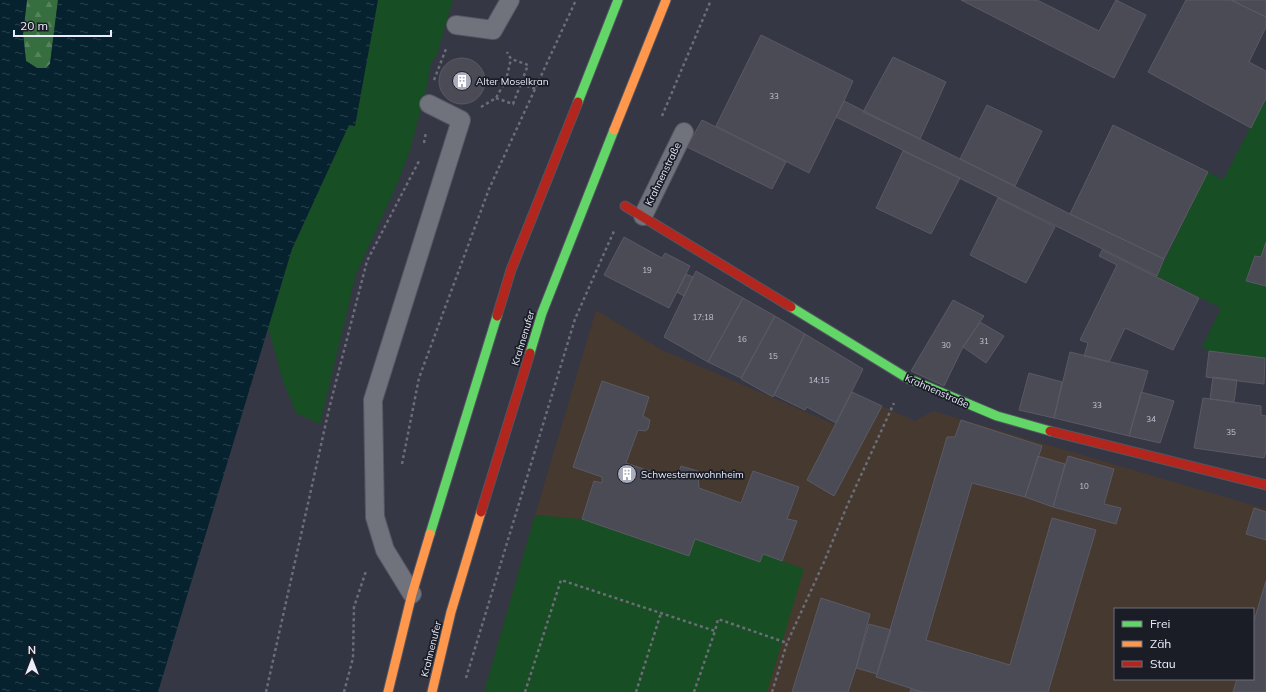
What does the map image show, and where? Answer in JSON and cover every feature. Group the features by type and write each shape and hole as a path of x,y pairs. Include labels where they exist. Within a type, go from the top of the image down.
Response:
{"main road":[{"path":"388,692 412,594 511,270 618,0"},
{"name":"Krahnenufer","path":"432,692 451,612 542,313 666,0"},
{"name":"Krahnenstraße","path":"625,206 907,378 997,416 1266,485"}],"lane":[{"path":"456,26 493,30 510,0"},
{"path":"412,594 385,550 375,517 373,400 461,120 429,104"},
{"name":"Krahnenstraße","path":"643,216 684,132"}],"path":[{"path":"400,472 419,378 489,190 576,0"},
{"path":"659,122 711,0"},
{"path":"493,30 511,59 528,65 513,104 496,98"},
{"path":"461,120 496,98 506,80 511,59"},
{"path":"521,84 536,90"},
{"path":"266,692 329,409 367,261 420,160"},
{"path":"464,684 575,318 625,206"},
{"path":"772,692 788,643 847,506 887,417 907,378"},
{"path":"344,692 353,658 354,607 366,571 385,550"},
{"path":"525,692 561,580 715,631"},
{"path":"636,692 661,613"},
{"path":"694,692 718,619 788,643"}],"shaded area":[{"path":"596,310 662,350 834,424 851,392 915,421 933,411 1266,509 1266,692 484,692"}],"green space":[{"path":"27,0 58,0 50,64 46,68 37,68 26,61 23,34"},
{"path":"378,0 453,0 436,57 431,62 426,91 410,150 398,182 356,274 320,424 296,413 283,381 268,328 292,249 349,124 355,126"},
{"path":"1266,97 1266,242 1261,257 1255,256 1246,281 1266,286 1266,358 1209,351 1202,347 1221,308 1157,276 1208,172 1223,180"},
{"path":"535,515 582,519 689,556 695,539 760,562 763,554 804,569 767,692 484,692"}],"water":[{"path":"0,0 27,0 23,34 26,61 37,68 46,68 50,64 58,0 378,0 355,126 349,125 292,249 158,692 0,692"}],"building":[{"path":"961,0 1037,0 1099,31 1116,0 1146,15 1114,78"},
{"path":"1186,0 1231,0 1266,17 1266,27 1249,62 1266,71 1266,98 1251,128 1148,72"},
{"path":"1231,0 1266,0 1266,17"},
{"path":"761,35 853,81 809,173 716,126"},
{"path":"893,57 946,82 920,139 863,112"},
{"name":"Alter Moselkran","path":"462,58 475,62 481,68 485,81 481,94 475,100 462,104 449,100 443,94 439,81 443,68 449,62"},
{"path":"844,101 1070,214 1164,259 1157,276 836,117"},
{"path":"987,105 1042,131 1015,186 960,159"},
{"path":"702,120 786,162 772,189 687,147"},
{"path":"1113,125 1208,172 1164,259 1070,214"},
{"path":"903,151 960,178 931,234 876,208"},
{"path":"998,198 1055,227 1026,283 970,255"},
{"path":"624,237 662,258 665,253 690,266 669,308 604,275"},
{"path":"1266,242 1266,286 1246,281 1255,256 1261,257"},
{"path":"1102,250 1199,298 1173,350 1125,328 1109,362 1084,356 1088,343 1080,340 1117,265 1099,256"},
{"path":"696,271 743,298 708,362 664,337"},
{"path":"686,274 693,277 684,296 677,292"},
{"path":"743,298 775,316 741,378 708,362"},
{"path":"953,300 984,316 963,347 944,386 911,371"},
{"path":"775,316 805,334 773,397 741,379"},
{"path":"980,322 1004,336 986,363 963,347"},
{"path":"805,334 863,369 836,423 807,407 805,410 774,395"},
{"path":"1209,351 1265,358 1264,384 1206,377"},
{"path":"1070,352 1148,371 1129,436 1054,418"},
{"path":"1029,373 1062,382 1054,418 1019,410"},
{"path":"1213,377 1237,380 1234,402 1210,399"},
{"name":"Schwesternwohnheim","path":"602,381 649,397 643,416 650,420 648,429 645,431 638,430 626,463 676,480 681,466 698,471 699,488 741,503 753,471 799,487 787,519 797,521 782,561 763,554 760,562 695,539 689,556 582,519 594,481 602,483 602,477 573,467"},
{"path":"852,392 882,406 834,496 807,480"},
{"path":"1141,392 1174,401 1160,443 1129,436"},
{"path":"1203,398 1261,406 1261,415 1266,416 1266,451 1264,458 1194,448"},
{"path":"961,420 1042,446 1025,497 972,483 926,640 1010,665 1052,518 1096,530 1048,692 922,692 876,677 947,437 955,437"},
{"path":"1038,456 1065,464 1053,507 1025,497"},
{"path":"1068,456 1114,469 1104,504 1121,508 1116,524 1053,507"},
{"path":"1254,508 1266,512 1266,540 1246,534"},
{"path":"1266,581 1266,692 1233,692 1237,680 1254,680 1254,621"},
{"path":"821,598 870,614 856,668 848,692 792,692"},
{"path":"869,624 891,630 877,674 856,668"},
{"path":"911,689 922,692 910,692"}],"traffic: fast":[{"path":"578,102 618,0"},
{"path":"530,353 542,313 614,130"},
{"path":"791,307 907,378 997,416 1050,431"},
{"path":"430,534 497,316"}],"traffic: slow":[{"path":"614,130 666,0"},
{"path":"432,692 451,612 481,512"},
{"path":"388,692 412,594 430,534"}],"traffic: jam":[{"path":"497,316 511,270 578,102"},
{"path":"625,206 791,307"},
{"path":"481,512 530,353"},
{"path":"1050,431 1266,485"}],"place":[{"name":"Alter Moselkran","path":"462,81"},
{"name":"Schwesternwohnheim","path":"627,474"}]}
